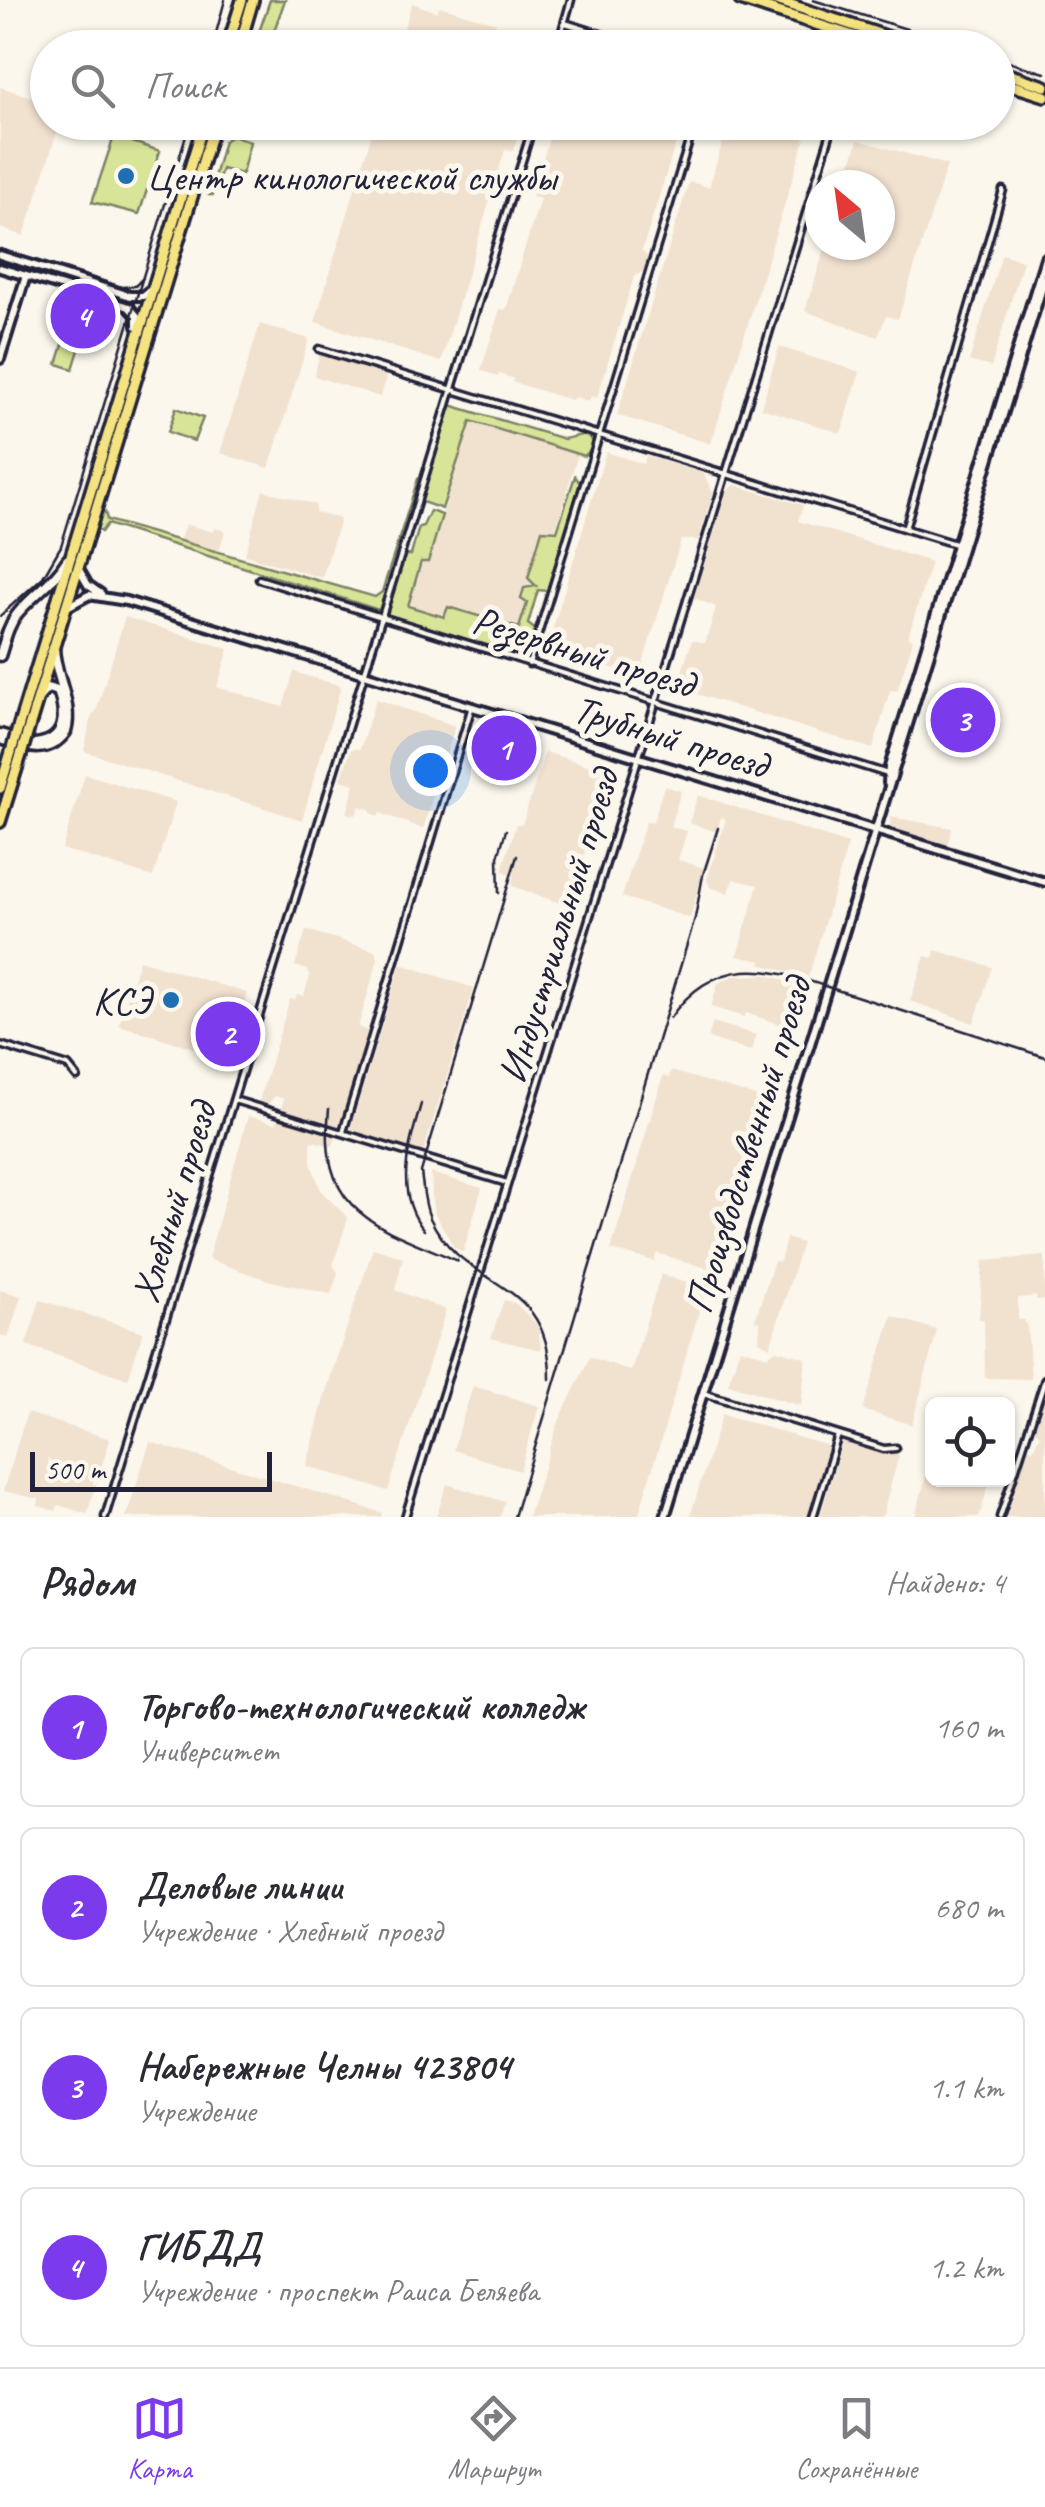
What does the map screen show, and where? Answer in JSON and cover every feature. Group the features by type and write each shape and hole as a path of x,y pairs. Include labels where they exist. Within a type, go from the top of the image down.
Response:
{"main road":[{"path":"740,0 826,30"},
{"path":"776,0 867,30"},
{"path":"235,30 247,3"},
{"path":"242,30 247,3"},
{"path":"1015,76 1045,86"},
{"path":"1015,86 1045,96"},
{"path":"23,729 38,697 44,661 54,645 78,568 200,140"},
{"path":"184,205 208,140"},
{"path":"114,433 162,258 175,236"},
{"path":"0,822 72,552 105,463"},
{"path":"0,656 8,628 18,613 60,572 72,552"},
{"path":"0,736 30,748 45,749 66,732 68,708 57,674 54,645"},
{"path":"0,736 33,744 57,736 64,722 59,694 47,688 38,697"},
{"path":"0,788 16,753"}],"street":[{"path":"563,30 571,0"},
{"path":"565,23 588,30"},
{"name":"Хлебный проезд","path":"105,1517 528,140"},
{"path":"528,664 689,140"},
{"name":"Индустриальный проезд","path":"406,1517 829,140"},
{"path":"905,529 1003,190"},
{"path":"0,255 132,296 148,292 162,258"},
{"name":"Производственный проезд","path":"665,1517 1044,274 1045,258"},
{"path":"0,268 129,308 138,320 135,347"},
{"path":"0,360 26,276"},
{"path":"72,290 80,287 74,278"},
{"path":"108,301 116,298 112,290"},
{"path":"319,349 959,545"},
{"path":"78,568 92,589 107,596"},
{"name":"Резервный проезд","path":"259,579 891,774"},
{"path":"66,608 83,596 107,596"},
{"name":"Трубный проезд","path":"107,596 1045,882"},
{"path":"343,1132 472,706"},
{"path":"0,1045 68,1066 78,1076"},
{"path":"234,1100 508,1184"},
{"path":"1000,1517 1045,1379"},
{"path":"703,1393 884,1449 896,1448"},
{"path":"814,1517 838,1435"}],"shaded area":[{"path":"412,3 437,12 440,6 496,23 494,30 403,30"},
{"path":"0,87 30,97 30,140 55,140 24,236 0,228"},
{"path":"370,140 517,140 513,151 505,150 441,362 315,322"},
{"path":"549,140 677,140 642,251 647,256 645,270 634,277 597,398 591,396 589,402 576,397 571,400 481,370 500,309 506,310 540,199 532,196"},
{"path":"723,140 804,140 711,444 617,415 689,182 709,187"},
{"path":"858,140 947,165 898,319 886,316 878,337 805,311 821,260 895,260 895,170 849,170"},
{"path":"1002,254 1023,261 991,367 969,361"},
{"path":"260,324 309,339 269,468 220,453"},
{"path":"779,347 860,372 841,433 761,408"},
{"path":"320,353 387,374 380,397 314,376"},
{"path":"471,421 578,453 523,640 408,605 423,562 428,563"},
{"path":"606,452 643,464 646,456 703,473 713,493 698,540 681,540 639,676 547,648"},
{"path":"734,485 803,505 798,521 931,562 908,637 913,640 897,691 890,690 873,749 677,688 692,640 705,643 716,607 694,598 727,491"},
{"path":"263,490 316,505 315,512 340,519 322,578 245,555"},
{"path":"185,524 213,532 215,528 225,531 219,552 180,540"},
{"path":"125,617 229,649 217,687 283,707 294,672 341,686 302,820 84,751"},
{"path":"376,699 455,726 423,829 360,806 356,815 347,813 355,784 341,780 351,749 360,749"},
{"path":"545,752 610,772 568,906 512,886 514,875 502,871 516,824 522,825"},
{"path":"85,774 176,802 153,877 62,849"},
{"path":"664,786 681,791 670,827 687,831 678,860 704,868 690,918 622,897 646,821 653,822"},
{"path":"698,795 848,844 808,978 737,956 758,885 733,879 728,893 710,887 707,880 726,819 721,817 717,832 689,823"},
{"path":"891,817 952,828 946,849 889,828"},
{"path":"306,930 376,951 378,959 358,1027 368,1031 333,1146 311,1141 311,1163 321,1191 348,1218 333,1265 338,1273 331,1294 267,1280 208,1259 248,1116 276,1124 284,1099 275,1096 267,1105 259,1101 290,999 304,996 310,976 307,970 295,966"},
{"path":"935,950 992,967 974,1023 910,1001 925,956 933,958"},
{"path":"139,960 247,993 226,1058 119,1025"},
{"path":"401,964 474,988 423,1153 350,1130"},
{"path":"766,975 801,984 788,1027 711,1007 718,983 733,976"},
{"path":"713,1022 756,1035 751,1051 708,1038"},
{"path":"671,1071 765,1099 713,1270 657,1253 654,1261 611,1250 663,1076 669,1078"},
{"path":"431,1173 482,1188 463,1252 454,1247 433,1210"},
{"path":"786,1238 802,1243 770,1347 759,1341 760,1322 755,1320 774,1261 780,1262"},
{"path":"373,1248 403,1257 395,1290 446,1310 388,1491 307,1466 325,1394"},
{"path":"1045,1256 1045,1300 1037,1300 1036,1296 1018,1298 1018,1320 1024,1320 1027,1326 1031,1379 985,1378 984,1319 979,1319 983,1261"},
{"path":"661,1274 706,1288 638,1517 528,1517 559,1421 590,1357 631,1371"},
{"path":"0,1290 21,1296 8,1338 0,1335"},
{"path":"40,1300 143,1332 128,1379 26,1345"},
{"path":"504,1300 515,1303 538,1326 541,1350 491,1338"},
{"path":"892,1316 937,1330 912,1425 863,1410"},
{"path":"740,1348 768,1356 776,1350 806,1358 801,1406 728,1384"},
{"path":"473,1386 539,1406 520,1471 453,1450"},
{"path":"1045,1388 1045,1517 1007,1517 1028,1448 1033,1449 1040,1435 1033,1427"},
{"path":"27,1413 110,1439 87,1514 58,1505 56,1511 38,1506 39,1499 3,1491"},
{"path":"722,1414 831,1447 809,1517 690,1517"},
{"path":"844,1438 899,1455 882,1517 820,1517"},
{"path":"150,1442 382,1513 381,1517 126,1517"},
{"path":"925,1480 925,1487 988,1487 979,1517 915,1517"},
{"path":"447,1484 505,1502 500,1517 436,1517"}],"green space":[{"path":"270,0 285,0 274,30 260,30"},
{"name":"Центр кинологической службы","path":"113,140 126,140 160,151 139,214 92,202"},
{"path":"224,141 250,142 242,174 222,169 213,195 209,195"},
{"path":"0,258 77,282 77,285 0,264"},
{"path":"68,329 84,334 73,369 57,364"},
{"path":"450,405 564,439 586,434 593,441 592,449 584,456 471,421 442,509 420,498"},
{"path":"176,408 203,418 194,441 168,432"},
{"path":"575,476 580,483 547,591 538,590 528,624 536,630 531,646 524,646 520,655 386,615 403,555 411,555 419,527 430,511 442,515 428,562 421,562 408,606 444,617 448,607 519,628 527,603 521,599 524,588 536,586 528,578 542,530 557,531"},
{"path":"418,479 423,481 382,611 107,524 101,532 97,529 100,513 105,512 107,520 375,597 382,592"}],"tram line":[{"path":"217,30 225,0"},
{"path":"813,0 910,30"},
{"path":"1015,64 1045,73"},
{"path":"0,616 43,577 61,546 185,140"},
{"path":"0,249 122,287 135,286 143,278"}],"railway":[{"path":"514,1517 695,918 718,828"},
{"path":"499,893 498,857 506,830"},
{"path":"517,856 421,1172 428,1213 445,1242 522,1302 537,1320 547,1345 550,1379"},
{"path":"670,1018 693,992 711,980 744,971 772,972 1045,1057"},
{"path":"421,1104 406,1168 406,1185 414,1215 424,1230"},
{"path":"329,1109 328,1145 333,1173 359,1212 402,1237 458,1261"}],"place":[{"name":"Центр кинологической службы","path":"126,176"},
{"name":"ГИБДД","path":"83,316"},
{"name":"Набережные Челны 423804","path":"963,720"},
{"name":"Торгово-технологический колледж","path":"504,748"},
{"name":"КСЭ","path":"171,1000"},
{"name":"Деловые линии","path":"228,1034"}]}
